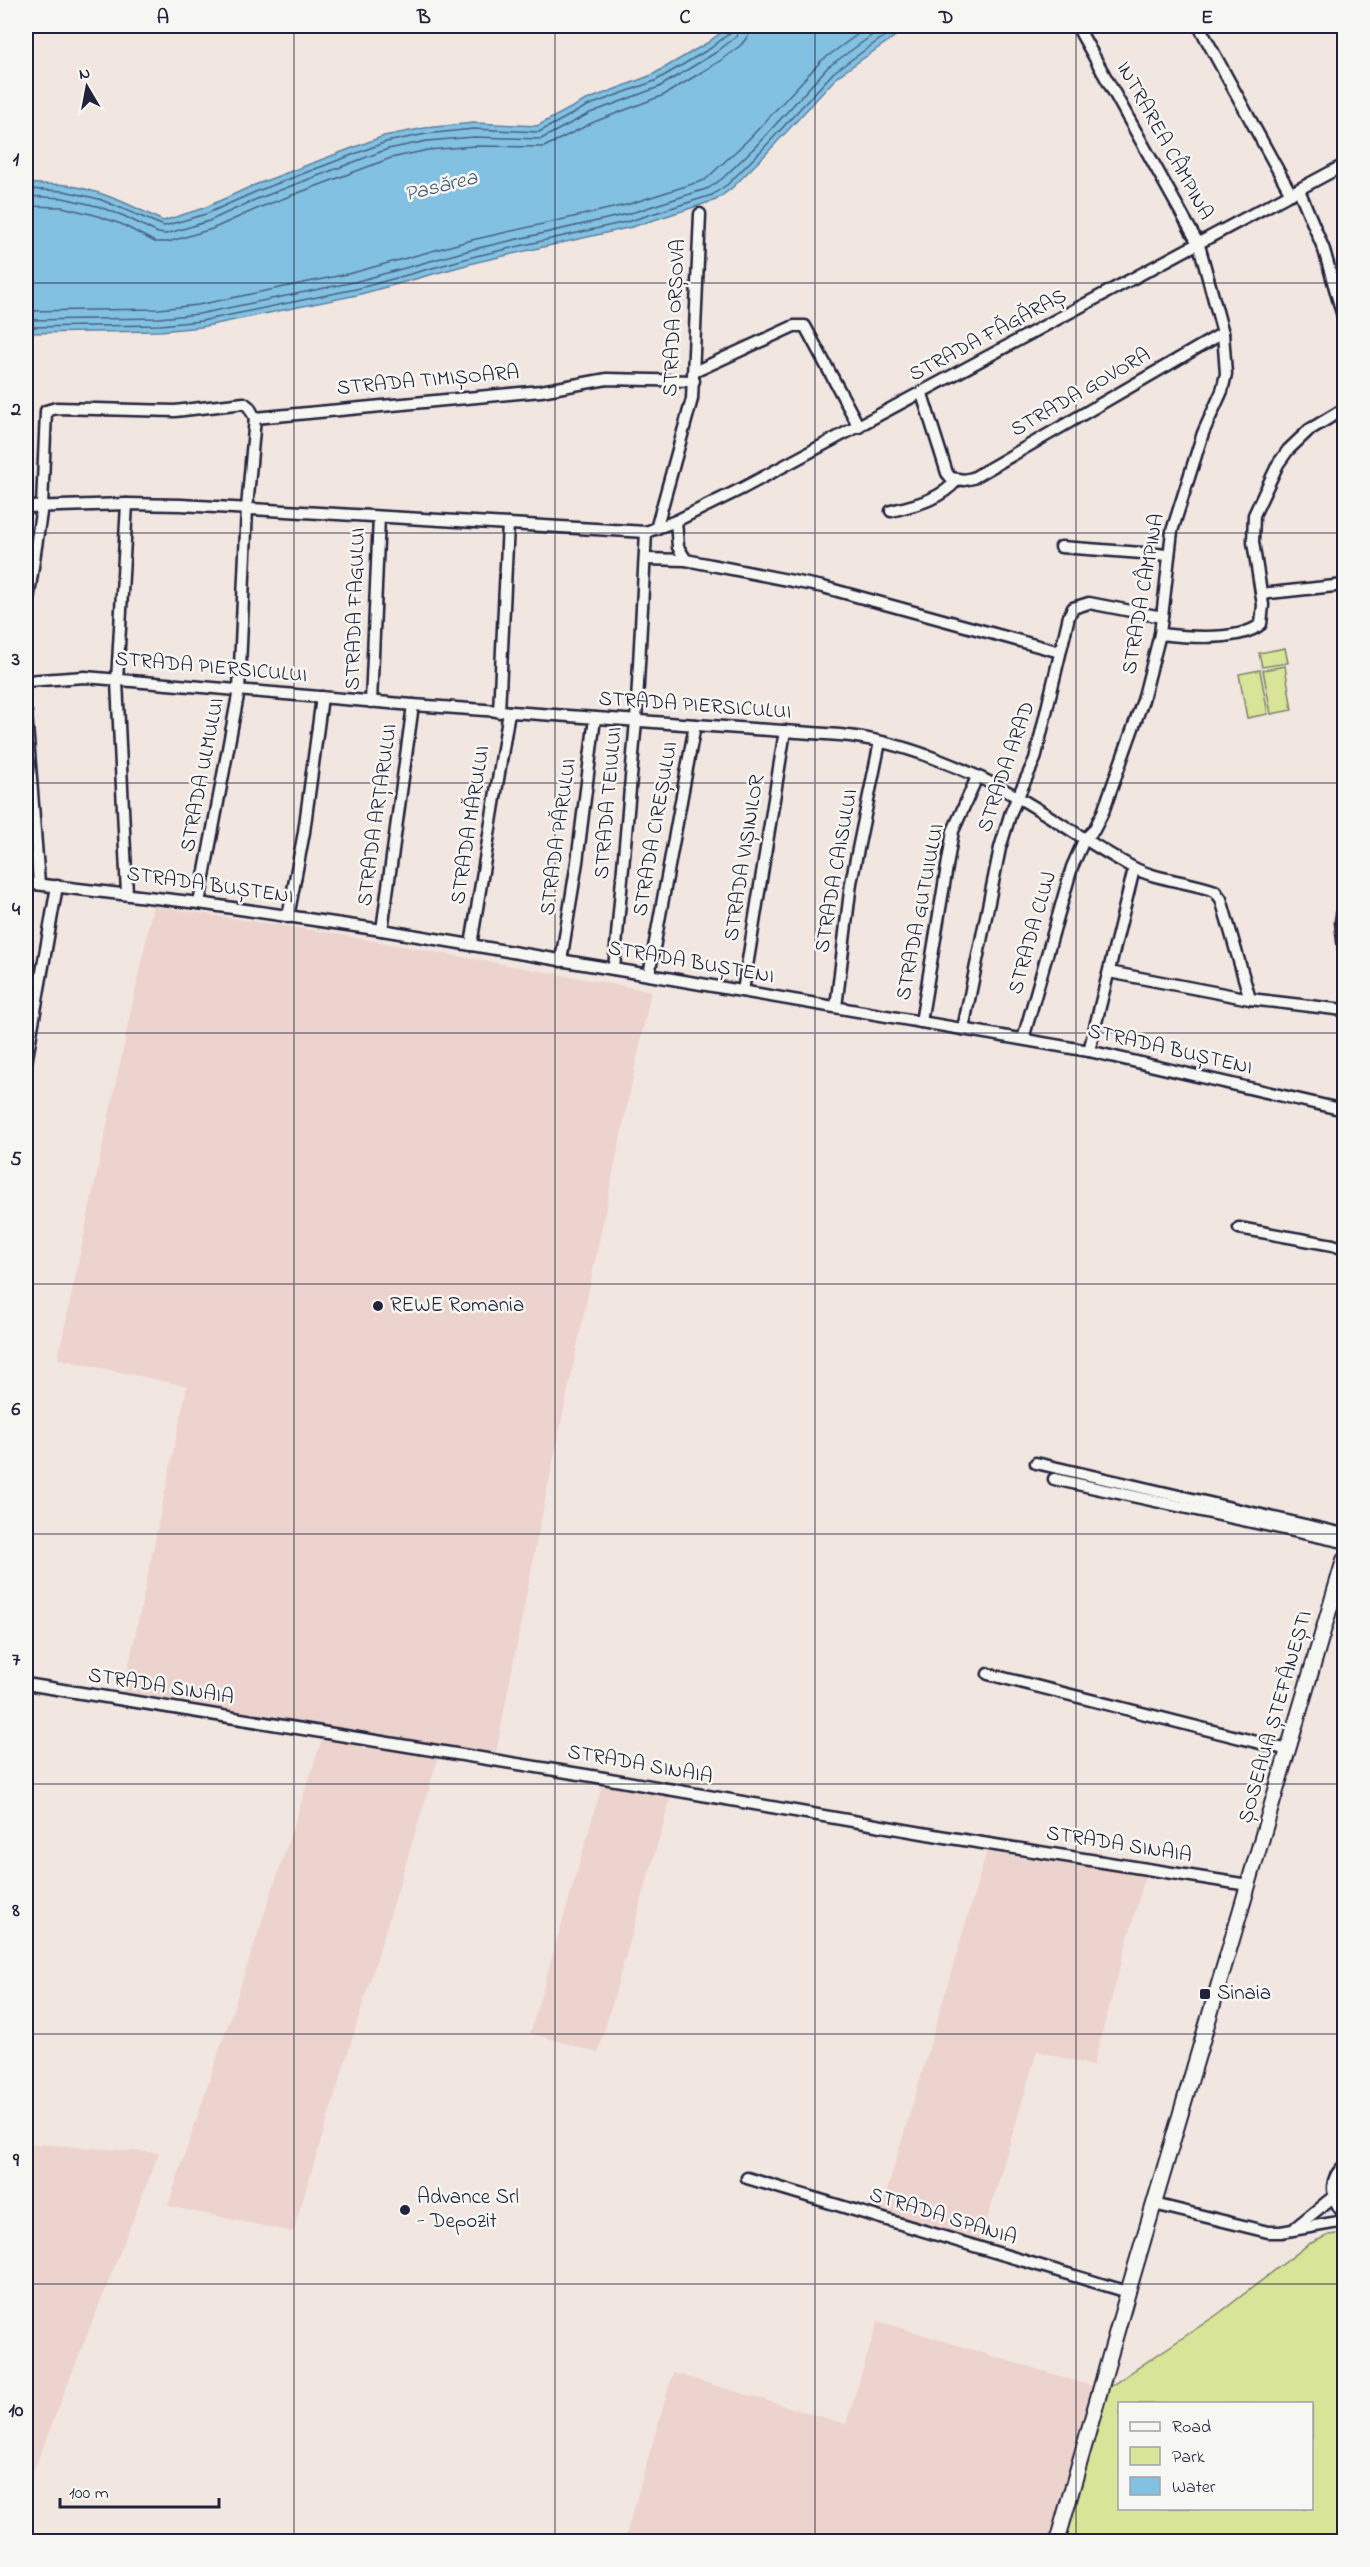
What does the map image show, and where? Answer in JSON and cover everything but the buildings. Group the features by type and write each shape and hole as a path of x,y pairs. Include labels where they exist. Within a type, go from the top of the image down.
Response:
{"main road":[{"name":"ȘOSEAUA ȘTEFĂNEȘTI","path":"1057,2541 1344,1560"}],"street":[{"name":"INTRAREA CÂMPINA","path":"1077,26 1198,245"},
{"path":"1199,26 1295,192 1324,250 1344,320"},
{"name":"STRADA FĂGĂRAȘ","path":"651,530 676,521 922,394 1344,165"},
{"name":"STRADA ORȘOVA","path":"651,530 692,399 700,214"},
{"name":"STRADA CÂMPINA","path":"1084,840 1094,830 1103,812 1152,671 1160,634 1172,531 1188,476 1203,433 1222,391 1226,374 1223,333 1198,245"},
{"name":"STRADA TIMIȘOARA","path":"255,418 541,391 607,380 694,377 794,326 805,326 859,427"},
{"name":"STRADA GOVORA","path":"891,511 934,498 951,488 957,480 973,478 1223,333"},
{"path":"922,394 947,473 951,478 957,480"},
{"path":"26,614 42,506 44,418 46,411 50,409 175,411 244,404 249,407 255,418 247,508"},
{"path":"1160,634 1194,637 1237,634 1257,627 1264,616 1252,527 1258,506 1287,450 1310,430 1344,409"},
{"path":"26,507 127,504 247,508 379,517 651,530"},
{"path":"127,504 117,681 127,894"},
{"name":"STRADA ULMULUI","path":"199,903 239,690 247,508"},
{"name":"STRADA FAGULUI","path":"371,702 379,517"},
{"path":"676,521 678,547 686,560"},
{"name":"STRADA MĂRULUI","path":"471,945 504,712 508,524"},
{"name":"STRADA TEIULUI","path":"614,969 636,722 645,559 651,530"},
{"path":"1061,547 1169,555"},
{"path":"645,559 686,560 823,587 1060,652"},
{"path":"1261,594 1344,585"},
{"name":"STRADA ARAD","path":"963,1029 1000,848 1011,812 1035,759 1069,616 1073,608 1089,603 1162,616"},
{"name":"STRADA PIERSICULUI","path":"26,681 85,677 371,702 852,736 880,742 931,758 977,777 1019,798 1134,869 1207,888 1219,895 1250,999"},
{"path":"288,917 304,832 322,697"},
{"name":"STRADA ARȚARULUI","path":"382,930 413,705"},
{"path":"26,713 39,884"},
{"name":"STRADA PĂRULUI","path":"561,961 577,862 595,718"},
{"name":"STRADA CIREȘULUI","path":"649,975 695,725"},
{"name":"STRADA VIȘINILOR","path":"743,991 785,731"},
{"name":"STRADA CAISULUI","path":"836,1007 851,884 880,742"},
{"name":"STRADA GUTUIULUI","path":"921,1022 953,831 977,777"},
{"name":"STRADA CLUJ","path":"1023,1039 1072,867 1084,840"},
{"path":"1089,1051 1134,869"},
{"name":"STRADA BUȘTENI","path":"26,883 199,903 382,930 1023,1039 1089,1051 1344,1110"},
{"path":"26,1062 57,886"},
{"path":"1344,903 1341,922 1344,949"},
{"path":"1109,972 1250,999 1344,1010"},
{"path":"1239,1228 1344,1249"},
{"path":"1036,1463 1344,1534"},
{"path":"1054,1479 1344,1542"},
{"path":"988,1674 1288,1750"},
{"name":"STRADA SINAIA","path":"26,1684 604,1778 943,1837 1248,1885"},
{"path":"1344,2166 1335,2178 1333,2197 1344,2214"},
{"name":"STRADA SPANIA","path":"747,2178 1128,2292"},
{"path":"1293,2229 1333,2197"},
{"path":"1154,2204 1254,2229 1281,2232 1344,2221"}],"shaded area":[{"path":"153,906 330,933 651,991 537,1539 496,1753 123,1694 187,1386 58,1359"},
{"path":"324,1733 440,1752 293,2232 168,2206"},
{"path":"604,1778 673,1790 598,2053 530,2033"},
{"path":"989,1844 1147,1869 1093,2066 1037,2051 979,2248 879,2218"},
{"path":"26,2143 159,2153 26,2490"},
{"path":"878,2321 1105,2390 1062,2541 624,2542 673,2373 846,2424"}],"green space":[{"path":"1285,648 1288,663 1262,667 1259,653"},
{"path":"1285,666 1292,710 1271,714 1263,670"},
{"path":"1260,670 1268,714 1247,718 1239,674"},
{"path":"1344,2233 1344,2541 1062,2542 1105,2390 1218,2314 1309,2244 1329,2235"}],"water":[{"name":"Pasărea","path":"730,26 910,26 838,76 765,155 732,188 716,200 632,227 477,262 357,295 201,327 160,331 26,333 26,182 67,185 92,191 128,204 163,221 204,208 252,186 384,136 425,128 474,123 537,126 584,101 652,75 707,43"}],"place":[{"name":"REWE Romania","path":"378,1306"},
{"name":"Sinaia","path":"1205,1994"},
{"name":"Advance Srl - Depozit","path":"405,2210"}]}
